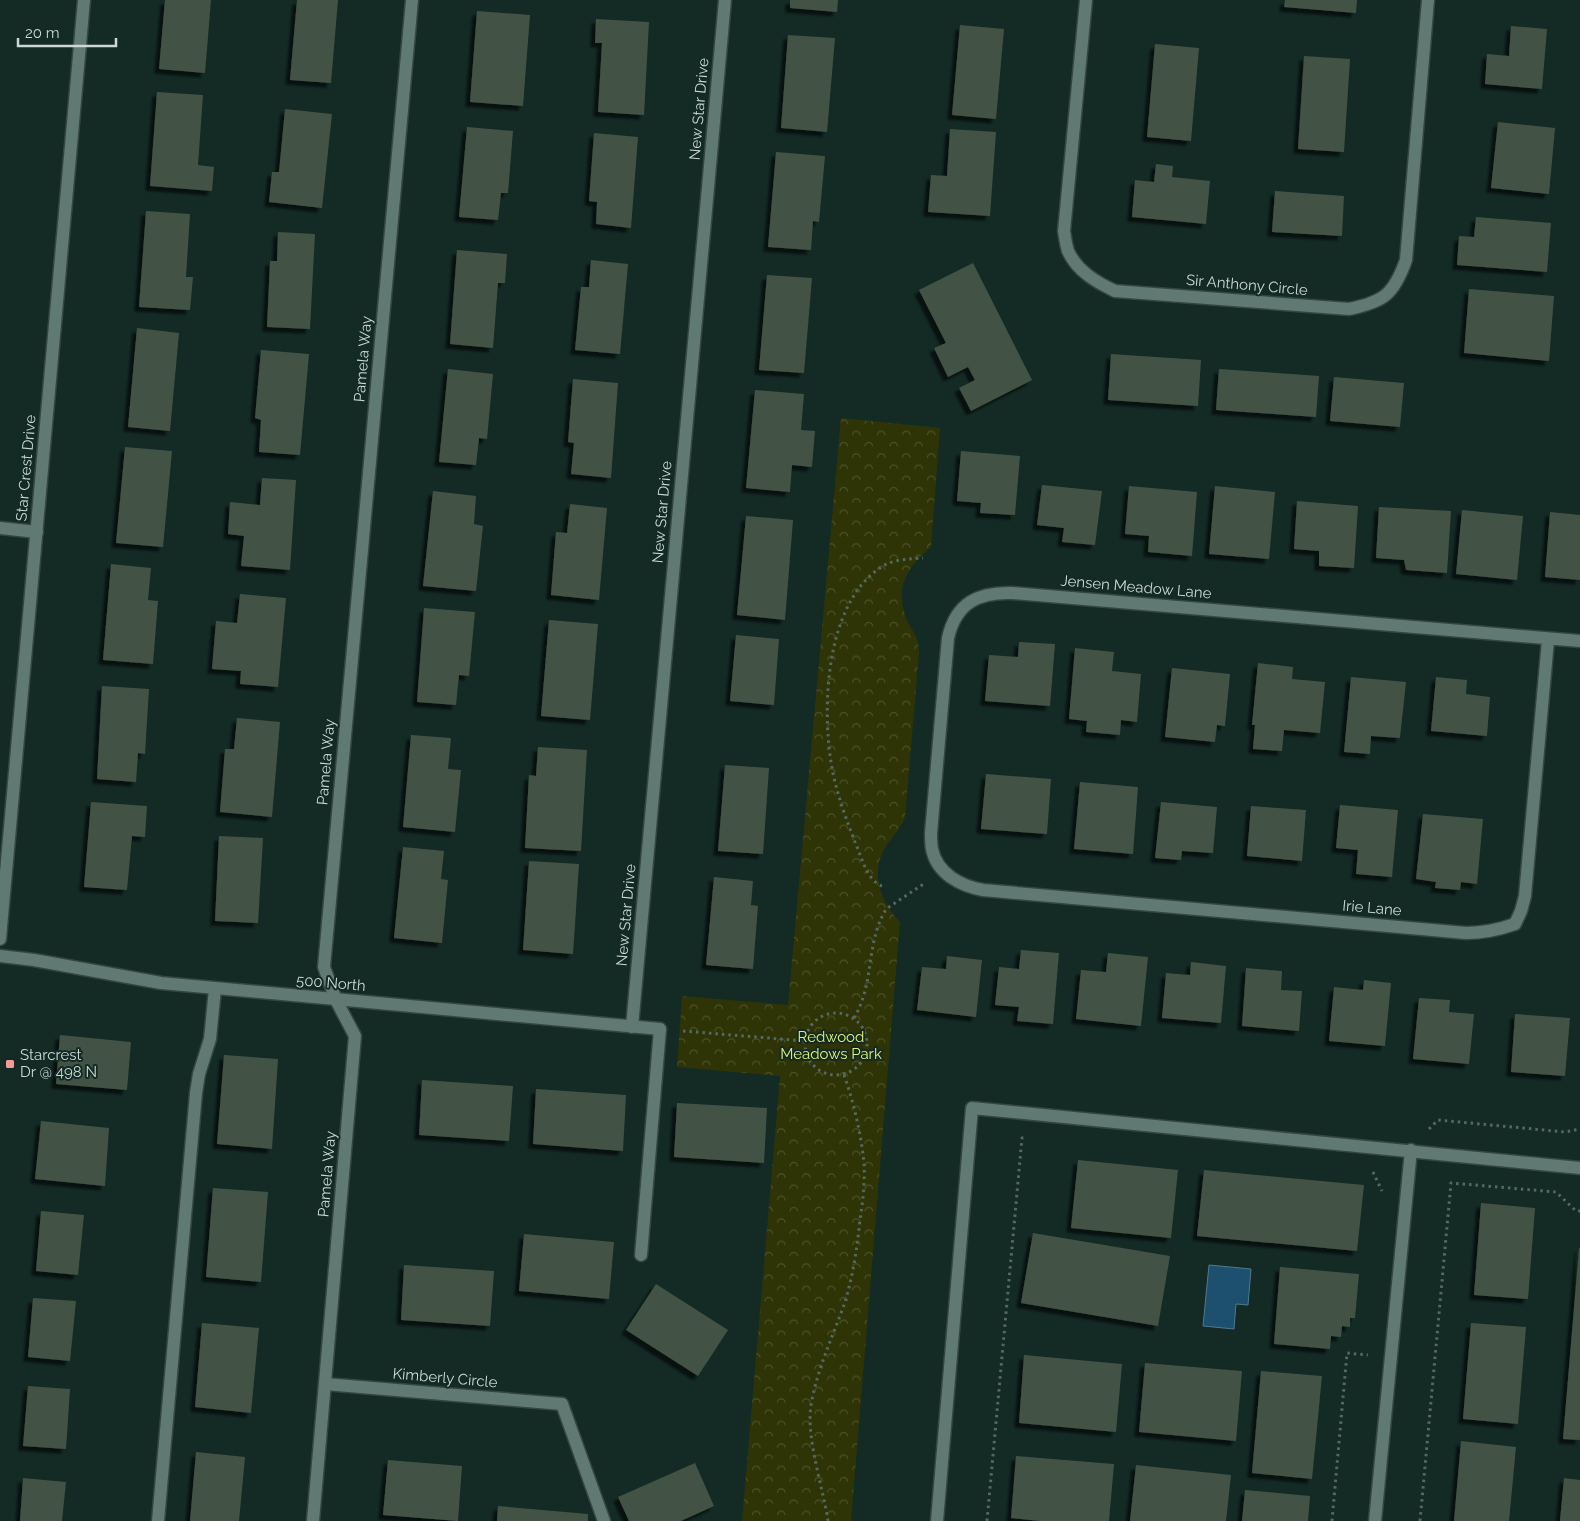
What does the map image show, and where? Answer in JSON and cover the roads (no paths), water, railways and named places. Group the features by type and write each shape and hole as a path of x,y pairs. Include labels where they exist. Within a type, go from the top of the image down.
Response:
{"street":[{"name":"Star Crest Drive","path":"0,939 84,0"},
{"name":"Pamela Way","path":"313,1521 355,1036 336,1000 324,967 412,0"},
{"name":"New Star Drive","path":"632,1027 725,0"},
{"name":"Sir Anthony Circle","path":"1086,0 1064,231 1068,250 1080,268 1095,282 1115,290 1349,309 1369,305 1386,295 1399,280 1406,260 1428,0"},
{"path":"0,528 37,532"},
{"name":"Jensen Meadow Lane","path":"944,871 932,849 931,833 948,638 951,625 958,612 980,596 995,592 1012,593 1580,642"},
{"name":"Irie Lane","path":"944,871 954,880 968,888 983,890 1466,933 1500,930 1515,924 1521,911 1526,888 1548,640"},
{"name":"500 North","path":"0,956 34,960 161,983 215,989 660,1029 641,1255"},
{"path":"158,1521 196,1093 199,1074 210,1039 215,989"},
{"path":"937,1521 972,1108 1580,1168"},
{"path":"1375,1521 1411,1150"},
{"name":"Kimberly Circle","path":"325,1384 562,1404 604,1521"}],"water":[{"path":"1209,1265 1251,1269 1248,1305 1236,1304 1234,1329 1203,1326"}],"place":[{"name":"Starcrest Dr @ 498 N","path":"10,1064"}],"park label":[{"name":"Redwood Meadows Park","path":"831,1046"}]}
